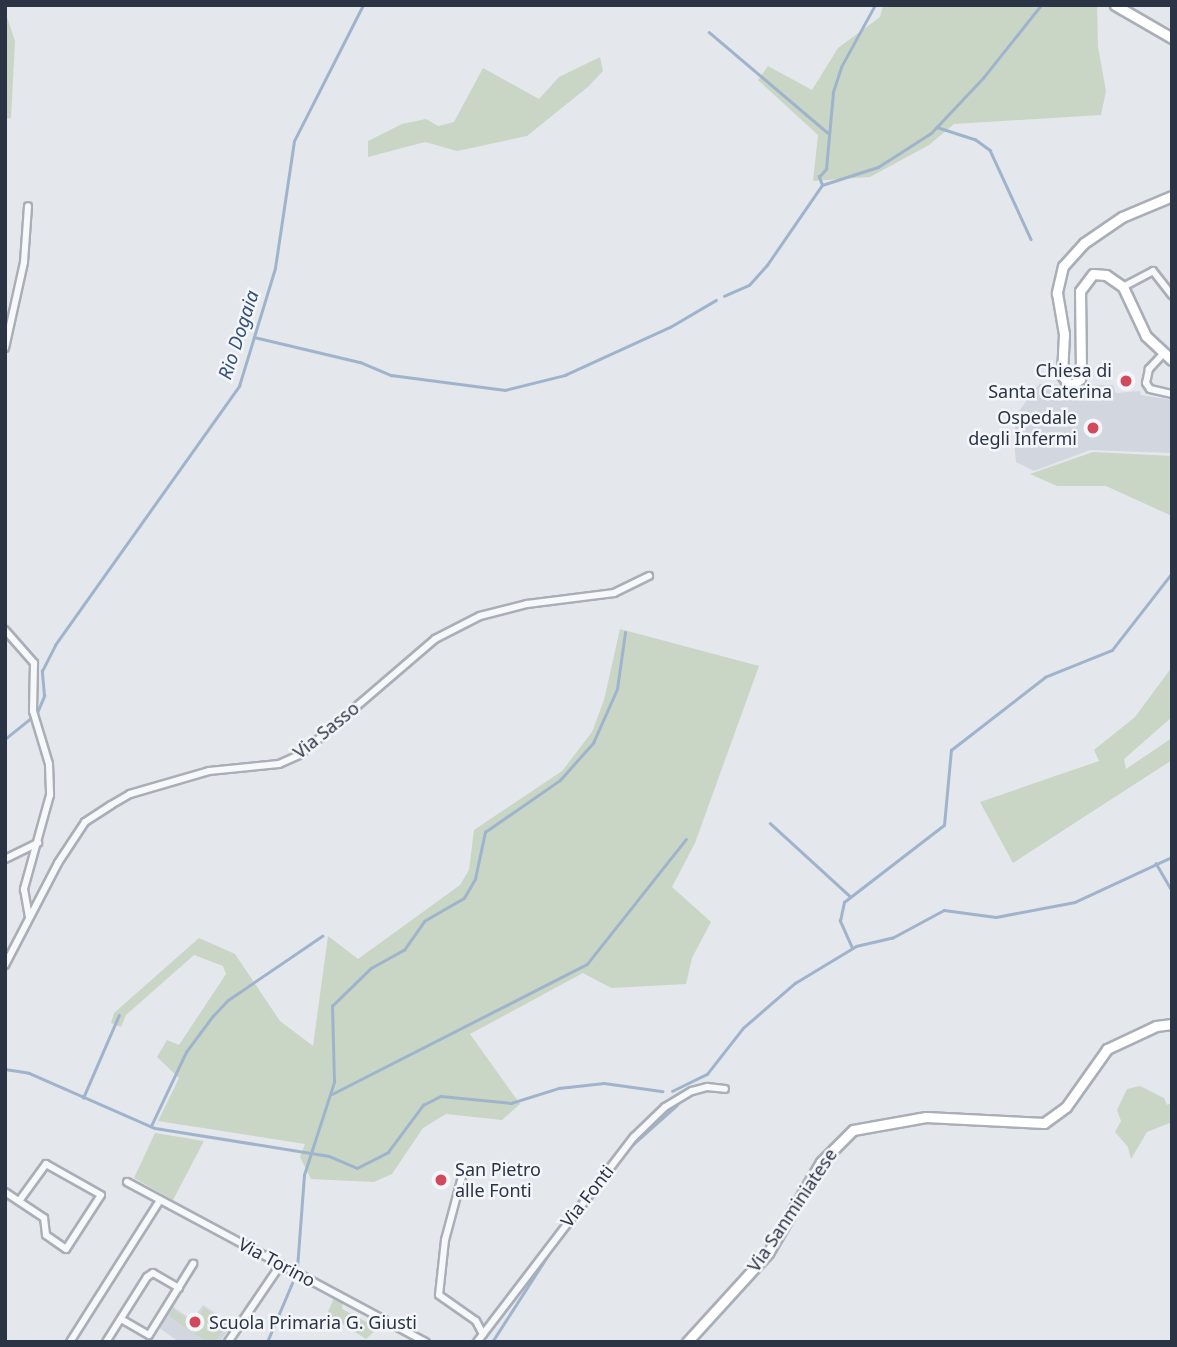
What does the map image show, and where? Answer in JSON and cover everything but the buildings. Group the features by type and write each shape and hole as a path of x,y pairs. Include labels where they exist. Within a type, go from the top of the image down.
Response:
{"main road":[{"path":"1115,5 1172,38"},
{"path":"1172,196 1101,229 1063,266 1057,293 1064,334 1062,375 1070,386 1080,379 1082,370 1079,300 1083,282 1099,273 1123,287 1146,336 1172,360"},
{"path":"1156,1026 1172,1018"},
{"name":"Via Sanminiatese","path":"687,1342 768,1253 821,1162 853,1130 926,1117 1044,1123 1066,1107 1107,1049 1156,1026 1172,1024"}],"street":[{"path":"5,348 24,262 28,206"},
{"path":"1123,287 1153,271 1172,295"},
{"path":"1163,354 1149,369 1146,383 1150,389 1172,394"},
{"name":"Via Sasso","path":"5,965 29,917 85,822 130,794 209,771 279,764 311,746 435,639 457,627 480,616 527,604 627,590 649,576"},
{"path":"5,631 34,663 33,712 51,779 38,843 24,889 29,917"},
{"path":"5,859 38,843"},
{"name":"Via Fonti","path":"477,1342 634,1138 665,1107 692,1091 707,1087 725,1089"},
{"path":"5,1192 44,1219 46,1235 66,1248 101,1195 46,1164 19,1201"},
{"path":"463,1173 445,1240 439,1295 476,1321 483,1334"},
{"name":"Via Torino","path":"127,1182 426,1342"},
{"path":"70,1342 160,1200"},
{"path":"121,1319 149,1335 193,1264"},
{"path":"228,1342 281,1264"},
{"path":"106,1342 153,1273 179,1288"}],"shaded area":[{"name":"Ospedale degli Infermi","path":"1039,384 1113,385 1116,393 1140,391 1141,395 1172,400 1172,453 1090,450 1034,471 1016,462 1016,415"},
{"name":"Scuola Primaria G. Giusti","path":"203,1305 232,1324 220,1342 179,1342 158,1327 172,1306 192,1320"}],"green space":[{"path":"883,5 1097,5 1098,47 1106,91 1101,115 954,124 929,145 870,177 813,181 818,135 758,80 768,66 812,90 838,48 880,17"},
{"path":"5,11 15,41 11,118 5,119"},
{"path":"600,57 603,71 589,86 527,136 457,151 425,142 368,157 368,141 402,124 426,119 438,126 454,122 483,68 539,99 559,77"},
{"path":"1093,452 1172,456 1172,516 1106,486 1057,486 1030,474"},
{"path":"620,629 759,666 695,843 672,887 711,922 692,958 686,984 611,988 583,973 470,1034 520,1104 502,1120 446,1114 423,1128 392,1174 374,1182 311,1179 300,1157 305,1144 158,1121 179,1078 157,1057 167,1040 179,1045 226,974 223,966 194,955 126,1015 121,1027 111,1023 114,1013 199,938 235,954 280,1021 313,1046 328,936 358,959 460,885 469,870 474,830 562,771 592,732 604,700"},
{"path":"1172,667 1172,717 1124,759 1126,769 1172,738 1172,760 1013,863 980,802 1099,761 1094,750 1135,717"},
{"path":"1140,1086 1164,1098 1167,1105 1172,1103 1172,1122 1147,1132 1131,1159 1128,1147 1115,1132 1121,1121 1117,1110 1127,1089"},
{"path":"155,1133 204,1141 173,1200 134,1178"},
{"path":"334,1298 343,1302 342,1309 378,1328 366,1339 327,1314"},
{"path":"204,1308 228,1324 215,1342 207,1342 169,1316 173,1309 193,1323"}],"waterway":[{"name":"Rio Dogaia","path":"36,715 44,696 42,671 55,645 239,386 275,268 294,141 363,5"},
{"path":"724,296 749,285 767,265 822,185 819,177 826,169 833,92 841,67 875,5"},
{"path":"822,185 878,167 931,133 983,78 1041,5"},
{"path":"709,32 827,132"},
{"path":"937,127 975,139 990,150 1031,239"},
{"path":"254,337 360,362 391,375 505,390 565,375 670,327 716,300"},
{"path":"852,948 840,921 844,902 944,825 951,750 1045,677 1112,650 1172,573"},
{"path":"297,1268 304,1175 334,1082 332,1006 371,968 404,950 424,921 464,898 475,879 485,832 560,780 593,743 617,689 625,633"},
{"name":"Rio Dogaia","path":"5,739 32,717"},
{"path":"770,823 850,896"},
{"path":"332,1094 587,964 686,839"},
{"path":"672,1091 707,1074 743,1028 795,983 856,946 892,938 944,910 996,917 1075,902 1172,857"},
{"path":"1156,863 1172,891"},
{"path":"151,1126 186,1052 212,1017 228,1000 322,936"},
{"path":"83,1098 119,1015"},
{"path":"5,1069 29,1073 155,1128 329,1156 357,1168 388,1152 423,1105 441,1096 511,1103 559,1088 604,1083 662,1091"},
{"path":"630,1147 677,1105"},
{"path":"492,1342 550,1252"},
{"path":"267,1342 292,1283"}],"place":[{"name":"Chiesa di Santa Caterina","path":"1126,381"},
{"name":"Ospedale degli Infermi","path":"1093,428"},
{"name":"San Pietro alle Fonti","path":"441,1180"},
{"name":"Scuola Primaria G. Giusti","path":"195,1322"}]}
